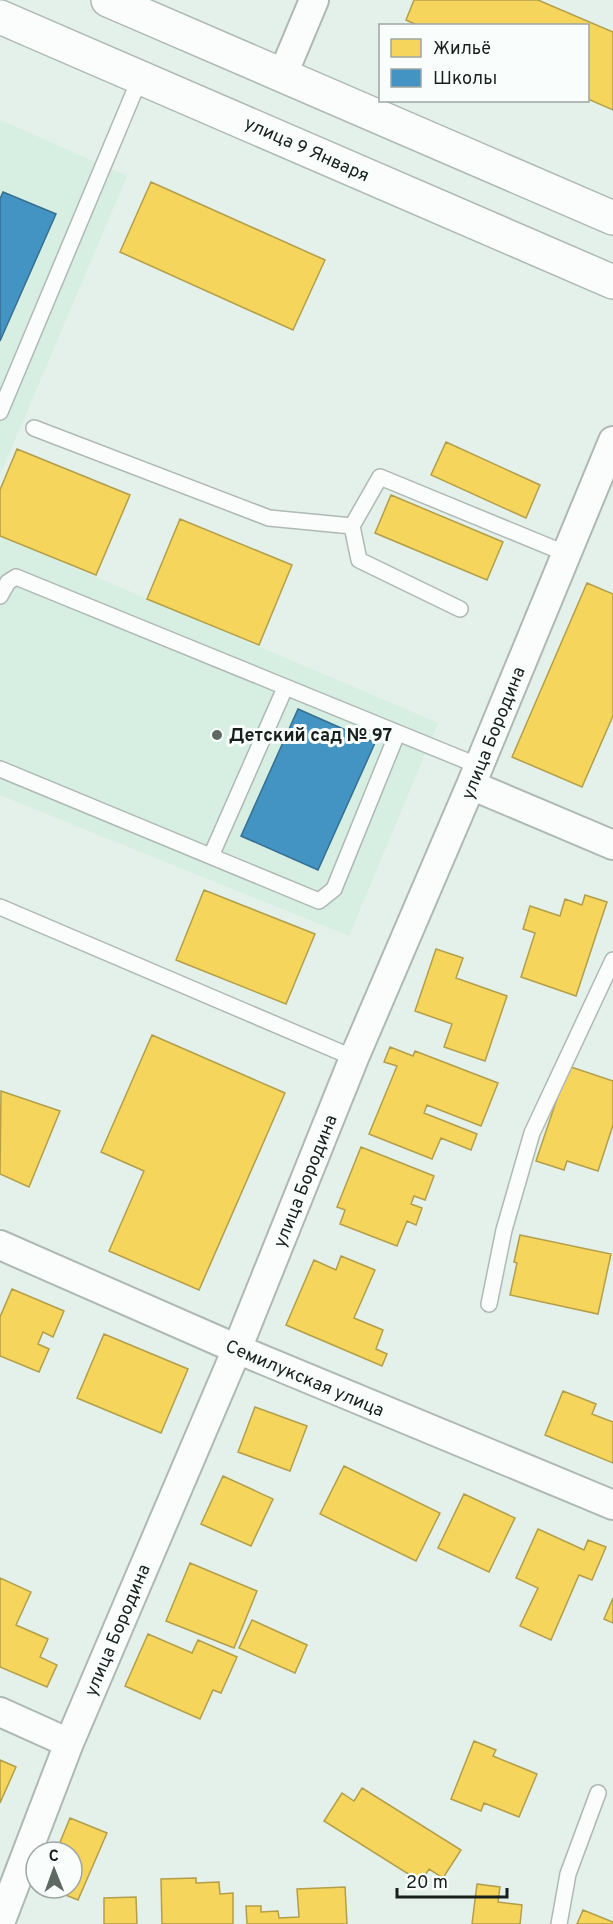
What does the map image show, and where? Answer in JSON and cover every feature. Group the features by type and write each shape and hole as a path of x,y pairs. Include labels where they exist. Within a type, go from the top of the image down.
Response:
{"main road":[{"path":"108,0 613,218"},
{"name":"улица 9 Января","path":"0,17 613,282"}],"street":[{"path":"283,75 314,0"},
{"name":"улица Бородина","path":"0,1923 69,1743 237,1349 354,1058 567,554 606,480 613,441"},
{"path":"475,776 613,845"},
{"name":"Семилукская улица","path":"0,1245 237,1349 613,1505"},
{"path":"0,1712 69,1743"}],"lane":[{"path":"0,412 140,78"},
{"path":"34,428 268,518 352,526"},
{"path":"460,609 359,560 352,526 380,477 567,554"},
{"path":"0,596 8,582 16,577 397,734 475,776"},
{"path":"211,856 285,688"},
{"path":"0,769 319,901 334,889 397,734"},
{"path":"0,907 354,1058"},
{"path":"489,1304 504,1230 532,1133 613,960"},
{"path":"559,1924 568,1874 598,1793"}],"shaded area":[{"path":"0,120 127,176 0,475"},
{"name":"Детский сад № 97","path":"0,536 438,723 349,936 0,795"}],"building: Жильё":[{"path":"414,0 538,0 613,32 613,110 589,99 589,24 415,24 406,20"},
{"path":"151,182 325,260 293,330 120,252"},
{"path":"446,442 540,485 526,518 431,475"},
{"path":"17,449 130,495 96,575 0,536 0,490"},
{"path":"391,495 503,542 487,580 375,533"},
{"path":"180,519 292,565 259,645 147,599"},
{"path":"587,583 613,594 613,716 582,787 512,757"},
{"path":"204,890 315,934 286,1004 176,960"},
{"path":"585,895 607,902 576,996 521,977 535,933 523,929 530,906 560,916 565,899 582,905"},
{"path":"436,949 463,958 456,978 507,996 485,1061 444,1047 452,1024 415,1011"},
{"path":"152,1035 285,1093 199,1290 109,1251 144,1171 101,1152"},
{"path":"390,1047 413,1056 415,1051 498,1083 481,1126 427,1105 424,1113 477,1134 471,1150 441,1138 432,1159 369,1134 397,1066 384,1062"},
{"path":"568,1066 613,1081 613,1125 598,1171 567,1161 564,1170 536,1161"},
{"path":"1,1091 60,1111 29,1187 0,1174"},
{"path":"361,1147 434,1176 425,1200 414,1196 411,1204 422,1208 416,1225 407,1221 397,1246 340,1224 345,1210 337,1207"},
{"path":"520,1235 611,1254 598,1314 510,1295"},
{"path":"341,1256 375,1270 354,1318 383,1330 376,1349 387,1354 382,1366 286,1325 314,1260 336,1270"},
{"path":"12,1289 64,1311 53,1337 43,1332 38,1344 49,1349 39,1372 0,1356 0,1317"},
{"path":"104,1334 188,1369 161,1433 77,1398"},
{"path":"563,1391 596,1404 592,1414 613,1422 613,1463 545,1435"},
{"path":"255,1407 307,1426 290,1471 238,1452"},
{"path":"344,1466 440,1513 416,1561 320,1514"},
{"path":"223,1476 273,1499 251,1546 201,1524"},
{"path":"464,1494 515,1518 489,1572 438,1548"},
{"path":"538,1529 584,1550 588,1540 606,1547 592,1580 579,1575 551,1640 520,1626 538,1588 516,1578"},
{"path":"190,1563 257,1591 234,1648 166,1621"},
{"path":"0,1578 31,1592 16,1625 48,1639 40,1657 57,1665 47,1687 0,1667"},
{"path":"613,1598 613,1623 604,1619"},
{"path":"252,1620 307,1645 295,1673 239,1648"},
{"path":"148,1634 192,1653 198,1640 237,1657 221,1693 213,1690 200,1719 125,1686"},
{"path":"474,1741 496,1750 493,1756 537,1774 519,1817 484,1803 481,1811 451,1799"},
{"path":"0,1760 16,1767 0,1803"},
{"path":"362,1788 461,1850 443,1878 429,1869 421,1882 324,1821 342,1793 354,1801"},
{"path":"70,1818 107,1833 84,1886 84,1840 61,1840"},
{"path":"196,1878 196,1883 219,1882 220,1894 233,1893 233,1924 162,1924 161,1879"},
{"path":"477,1884 500,1887 498,1902 522,1905 520,1924 472,1924"},
{"path":"345,1887 347,1924 247,1924 246,1906 261,1906 261,1912 278,1911 279,1918 299,1917 297,1889"},
{"path":"136,1897 137,1924 104,1924 104,1898"},
{"path":"583,1910 613,1922 613,1924 577,1924"}],"building: Школы":[{"path":"3,192 56,214 0,341 0,199"},
{"path":"298,709 375,743 318,870 241,836"}],"place":[{"name":"Детский сад № 97","path":"217,735"}]}
